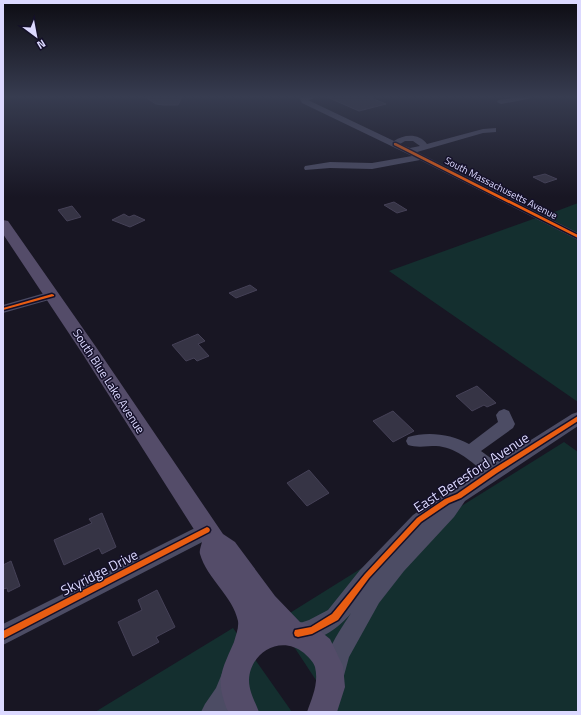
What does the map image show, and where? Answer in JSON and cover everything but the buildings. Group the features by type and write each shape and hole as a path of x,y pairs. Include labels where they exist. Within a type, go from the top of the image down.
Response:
{"main road":[{"name":"South Blue Lake Avenue","path":"3,224 52,295 210,535 226,550 266,604 294,633"},
{"path":"210,535 214,560 250,613 252,625 251,634 239,661 234,683 236,698 244,712"},
{"path":"239,661 252,644 263,636 277,632 294,633 313,641 324,652 330,667 328,702"}],"street":[{"name":"South Massachusetts Avenue","path":"366,130 578,237"},
{"path":"410,152 492,130"},
{"path":"395,144 398,141 410,138 420,141 425,147"},
{"path":"308,168 330,165 372,166 420,157"},
{"path":"3,309 52,295"},
{"path":"472,453 476,447 507,424 504,415"},
{"name":"East Beresford Avenue","path":"294,633 312,630 335,617 367,576 419,520 447,501 459,496 578,418"},
{"path":"414,441 442,440 455,443 472,453 495,471"},
{"name":"East Beresford Avenue","path":"328,702 339,654 372,596 397,566 448,512 459,496"},
{"name":"Skyridge Drive","path":"3,635 210,535"},
{"path":"213,712 224,696 239,661"}],"green space":[{"path":"578,203 578,235 541,217"},
{"path":"536,218 578,240 578,402 389,271"},
{"path":"564,442 578,452 578,712 337,712 277,621"},
{"path":"233,628 292,712 95,712"}],"cycle path":[{"path":"395,144 578,237"},
{"path":"3,309 52,295"},
{"path":"298,633 312,630 335,617 367,576 419,520 447,501 459,496 578,418"},
{"path":"3,635 207,530"}]}
